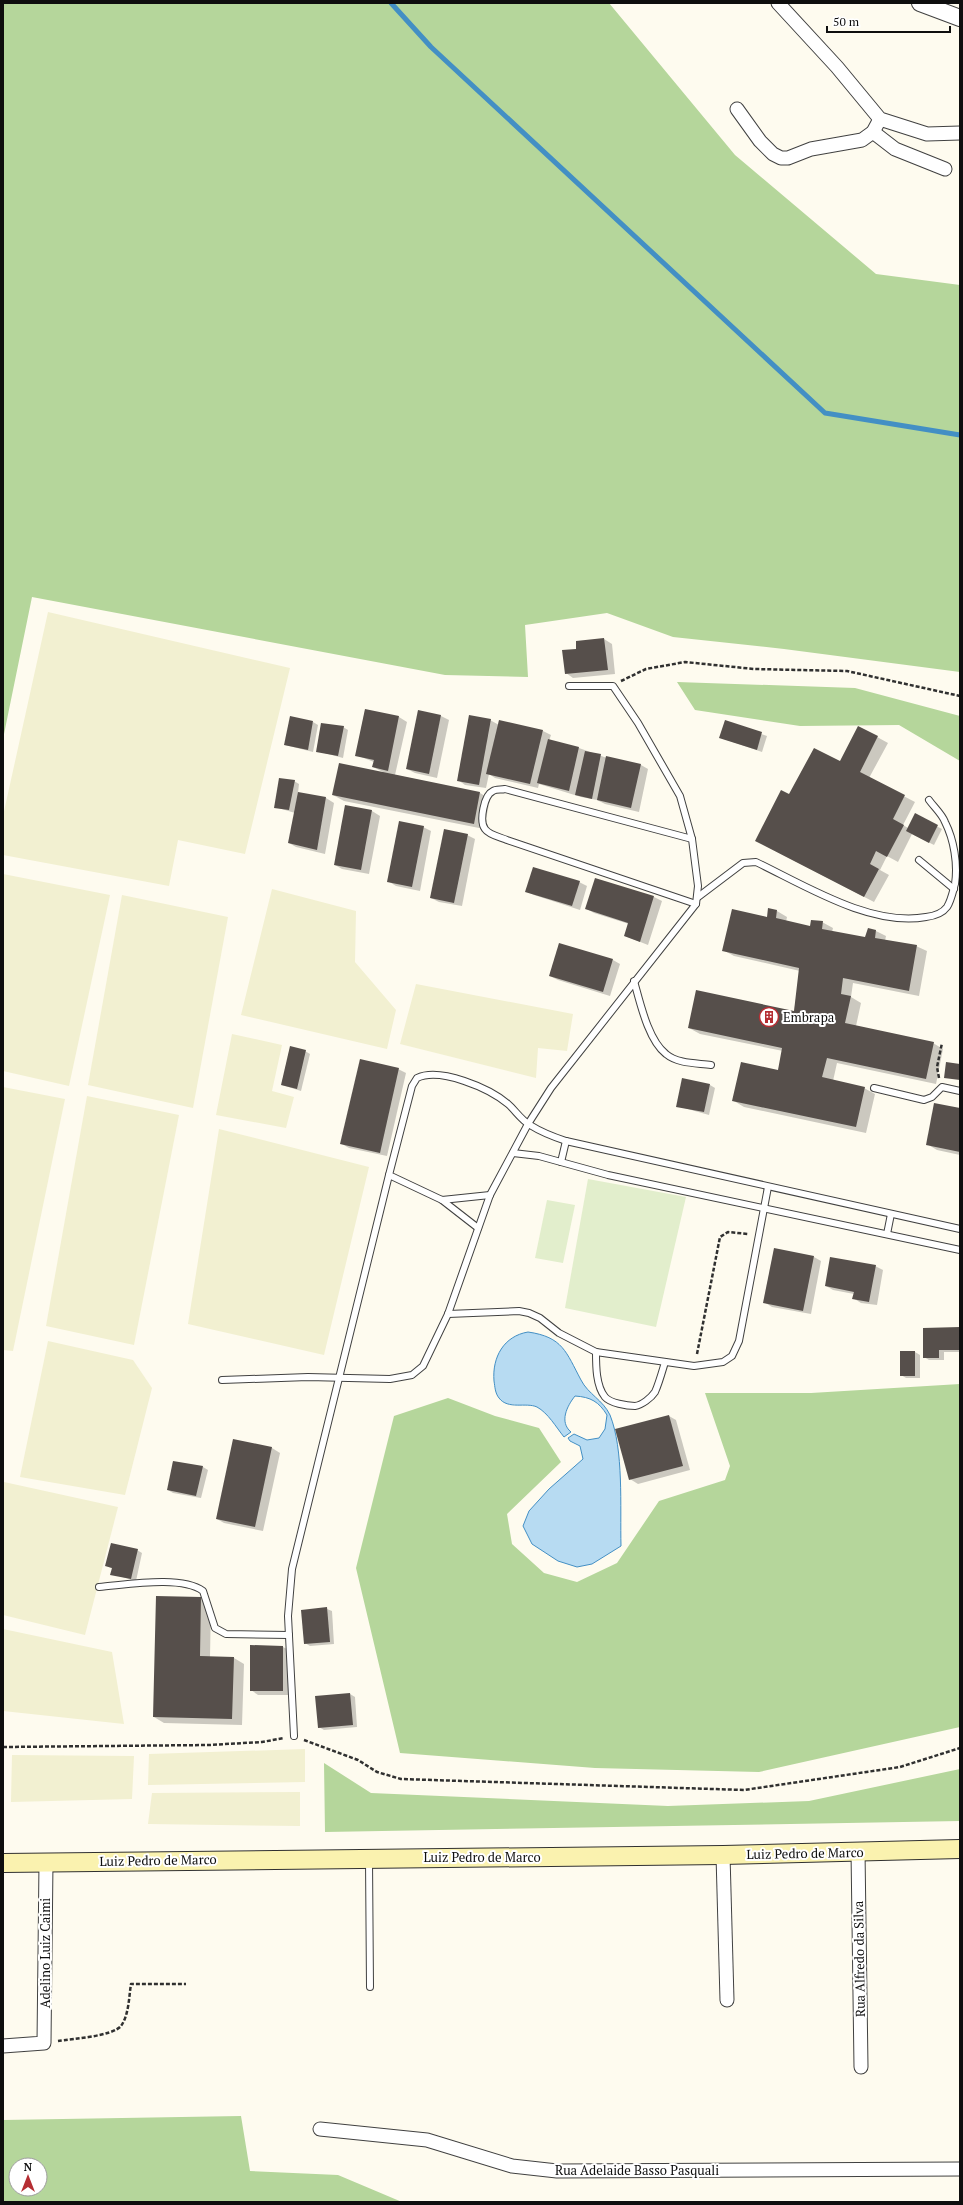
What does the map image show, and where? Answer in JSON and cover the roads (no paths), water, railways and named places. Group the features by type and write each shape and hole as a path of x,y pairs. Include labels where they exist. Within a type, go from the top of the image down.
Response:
{"main road":[{"name":"Luiz Pedro de Marco","path":"3,1863 723,1855 960,1849"}],"street":[{"path":"778,3 837,68 880,119 927,134 960,133"},
{"path":"920,3 960,18"},
{"path":"736,109 760,141 773,154 781,158 788,158 811,149 862,140 873,132 880,119"},
{"path":"873,132 895,149 945,169"},
{"name":"Rua Alfredo da Silva","path":"858,1851 861,2067"},
{"path":"723,1855 727,2000"},
{"name":"Adelino Luiz Caimi","path":"3,2046 44,2044 46,1862"},
{"name":"Rua Adelaide Basso Pasquali","path":"320,2129 427,2140 512,2166 557,2171 960,2169"}],"lane":[{"path":"222,1380 308,1377 339,1379 390,1379 412,1375 423,1366 448,1314 490,1195 528,1124 551,1088 696,904 698,897 692,839 680,796 671,778 638,722 613,686 569,686"},
{"path":"692,839 505,789 493,791 486,797 483,823 485,829 490,833 696,904"},
{"path":"698,897 743,864 756,862 864,913 894,920 913,920 939,914 947,907 954,889 955,862 950,836 945,821 929,800"},
{"path":"919,860 954,889"},
{"path":"634,981 645,1018 657,1044 666,1054 679,1061 711,1065"},
{"path":"294,1736 289,1635 289,1592 292,1569 389,1174 412,1086 417,1078 429,1074 468,1082 492,1093 507,1103 528,1124 566,1141 960,1229"},
{"path":"874,1088 924,1100 932,1097 942,1087 960,1091"},
{"path":"561,1162 566,1141"},
{"path":"513,1153 528,1154 608,1175 765,1207 960,1250"},
{"path":"389,1174 442,1200 478,1228"},
{"path":"448,1314 519,1311 529,1312 540,1318 559,1333 596,1352 694,1366 723,1362 736,1350 760,1235 768,1187"},
{"path":"442,1200 490,1195"},
{"path":"886,1234 891,1214"},
{"path":"596,1352 596,1371 601,1391 606,1398 610,1401 635,1406 644,1402 654,1392 665,1362"},
{"path":"100,1587 144,1583 187,1583 203,1591 215,1628 219,1632 245,1635 289,1635"},
{"path":"369,1858 370,1987"}],"water":[{"path":"528,1332 540,1334 556,1342 562,1347 584,1385 604,1405 610,1415 614,1429 619,1462 621,1546 592,1564 577,1567 558,1561 532,1544 523,1526 529,1511 549,1489 583,1459 580,1446 570,1441 568,1438 574,1434 587,1440 599,1438 605,1429 607,1415 594,1401 575,1396 569,1404 565,1419 565,1424 571,1432 564,1437 548,1416 537,1407 507,1404 499,1398 496,1392 494,1372 495,1364 501,1349 512,1338"}],"waterway":[{"path":"391,3 431,47 825,413 960,435"}],"place":[{"name":"Embrapa","path":"769,1017"}]}
